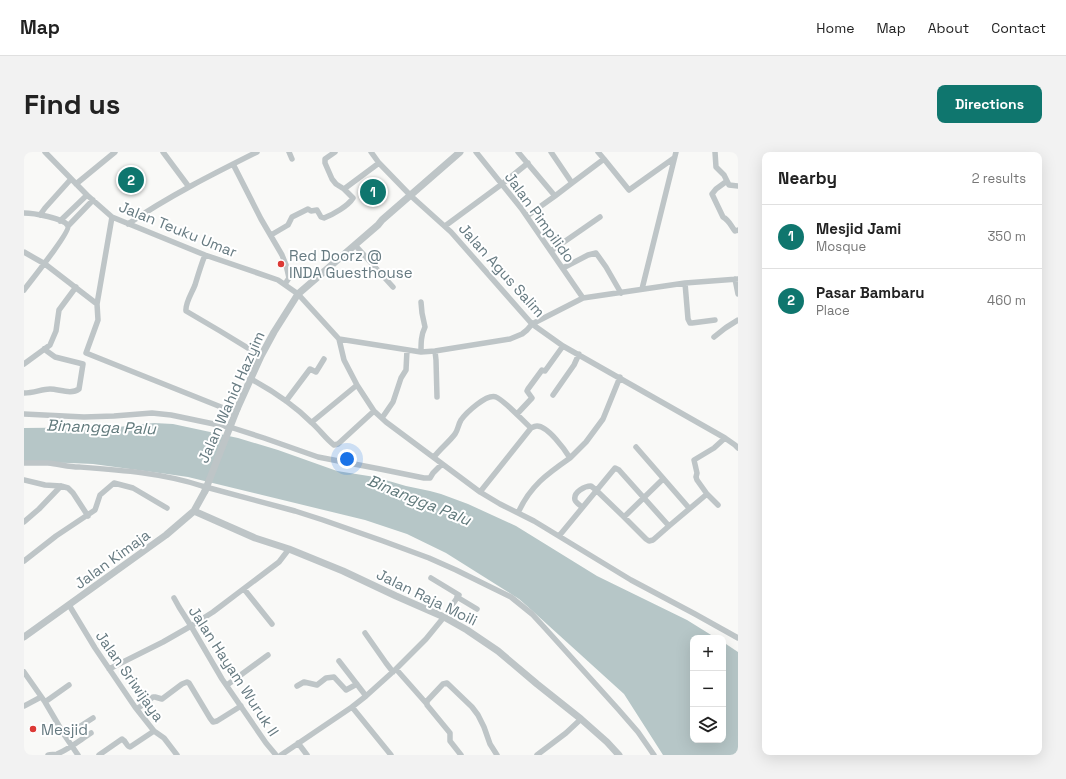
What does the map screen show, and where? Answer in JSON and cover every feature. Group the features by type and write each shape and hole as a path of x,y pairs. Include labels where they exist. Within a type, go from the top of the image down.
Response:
{"street":[{"name":"Jalan Teuku Umar","path":"45,152 86,195 112,217 205,255 278,280 298,294 338,339"},
{"path":"76,184 115,152"},
{"path":"163,152 189,187"},
{"path":"128,224 189,187 257,152"},
{"path":"289,152 292,159"},
{"path":"271,236 288,225 292,217 308,209 311,211 317,210 321,217 324,218 346,205 354,198 336,184 324,162 325,159 335,152"},
{"name":"Jalan Agus Salim","path":"371,152 379,163 411,196 445,226 532,324 563,346 737,445"},
{"name":"Jalan Wahid Hazyim","path":"204,491 236,411 261,356 298,294 460,152"},
{"name":"Jalan Pimpilido","path":"476,152 527,216 583,298"},
{"path":"518,152 555,196"},
{"path":"551,152 572,183"},
{"path":"598,152 629,190 674,158"},
{"path":"642,289 676,152"},
{"path":"715,152 716,167 724,175 729,185 738,186"},
{"path":"527,216 604,159"},
{"path":"344,189 379,163"},
{"path":"445,226 528,163"},
{"path":"233,164 261,219 282,255 289,278 285,284"},
{"path":"40,215 71,179"},
{"path":"727,181 712,194 723,217 729,222 735,231 738,230"},
{"path":"60,221 86,195"},
{"path":"24,290 65,235 68,226 93,200"},
{"path":"24,213 34,213 64,222 68,226"},
{"path":"24,393 33,393 50,389 71,392 79,389 86,353 98,320 98,304 112,217"},
{"path":"551,251 600,217"},
{"path":"355,245 393,287"},
{"path":"24,252 44,264 98,304"},
{"path":"563,268 588,255 596,253 622,293"},
{"path":"205,255 185,309 186,311 261,356"},
{"path":"738,294 736,279 685,283 583,298 532,324 522,334 510,339 433,351 422,352 338,339 344,360 357,385 374,411 442,464 480,492 500,504 559,536 631,580 738,638"},
{"path":"685,283 688,319 690,323 715,320"},
{"path":"24,364 50,345 56,331 59,310 76,287"},
{"path":"421,302 425,327 422,331 422,352"},
{"path":"714,337 738,320"},
{"path":"517,414 532,398 527,391 528,389 542,370 545,371 563,346"},
{"path":"44,349 55,357 83,364"},
{"path":"382,418 393,402 401,378 406,370 407,350"},
{"path":"433,351 436,360 437,398"},
{"path":"86,353 236,411"},
{"path":"553,395 574,365 579,354"},
{"path":"286,401 310,369 316,372 324,360"},
{"path":"518,513 530,491 545,476 570,458 586,442 603,419 620,378"},
{"path":"251,379 271,390 286,401 312,422 334,445 336,445 374,411"},
{"path":"312,422 357,385"},
{"path":"434,457 458,430 458,425 461,419 489,396 495,396 501,400 530,428"},
{"path":"24,414 84,417 152,413 171,415 233,428 318,457 428,479 442,464"},
{"path":"480,492 530,428 537,426 544,429 558,441 570,458"},
{"path":"718,505 707,494 696,478 698,473 694,460 714,448 725,438"},
{"path":"636,447 689,508"},
{"path":"24,463 48,463 134,472 189,482 323,520 429,558 456,570 511,597 532,614 638,732 654,755"},
{"path":"559,536 616,468 669,526"},
{"path":"624,517 664,479"},
{"path":"24,480 68,488 88,516"},
{"path":"24,561 56,536 95,510 101,494 116,482 146,494 168,508"},
{"path":"24,522 39,510 61,486"},
{"path":"582,508 575,497 584,487 591,486 649,541 653,540 707,494"},
{"name":"Jalan Kimaja","path":"24,637 166,535 194,511 204,491"},
{"name":"Jalan Raja Moili","path":"194,511 255,538 289,549 343,571 444,617 467,630 487,643 581,719 619,755"},
{"path":"109,669 163,642 213,612 279,562 289,549"},
{"path":"281,755 366,696 395,671 426,639 444,617 459,594 431,578"},
{"path":"244,589 272,624"},
{"path":"457,597 477,609"},
{"name":"Jalan Hayam Wuruk II","path":"174,598 227,685 266,743 276,755"},
{"name":"Jalan Sriwijaya","path":"69,606 95,648 137,709 154,731 164,738 177,755"},
{"path":"365,633 386,663 426,703 428,708 450,733 450,741 461,755"},
{"path":"227,685 268,656"},
{"path":"339,661 366,696"},
{"path":"24,672 45,702 78,755"},
{"path":"297,686 304,682 317,685 326,678 334,676 346,690 357,684"},
{"path":"137,709 154,696 162,699 187,682 213,722 241,706"},
{"path":"426,703 443,684 447,683 472,707 478,715 490,744 497,755"},
{"path":"45,702 70,685"},
{"path":"24,706 41,697"},
{"path":"352,707 391,755"},
{"path":"65,736 93,718"},
{"path":"537,755 566,733 581,719"},
{"path":"99,755 122,739 130,747 154,731"},
{"path":"48,755 56,754 72,746 91,733"},
{"path":"298,743 307,755"}],"water":[{"name":"Binangga Palu","path":"154,423 173,424 238,438 278,450 337,471 375,477 441,494 468,504 516,526 597,576 687,620 711,635 690,635 690,743 726,743 726,644 738,652 738,755 663,755 624,694 519,599 446,553 407,534 365,520 188,477 93,464 24,462 24,428 118,427"}],"place":[{"name":"Pasar Bambaru","path":"131,180"},
{"name":"Mesjid Jami","path":"373,192"},
{"name":"Red Doorz @ INDA Guesthouse","path":"281,264"},
{"name":"Mesjid","path":"33,729"}]}
